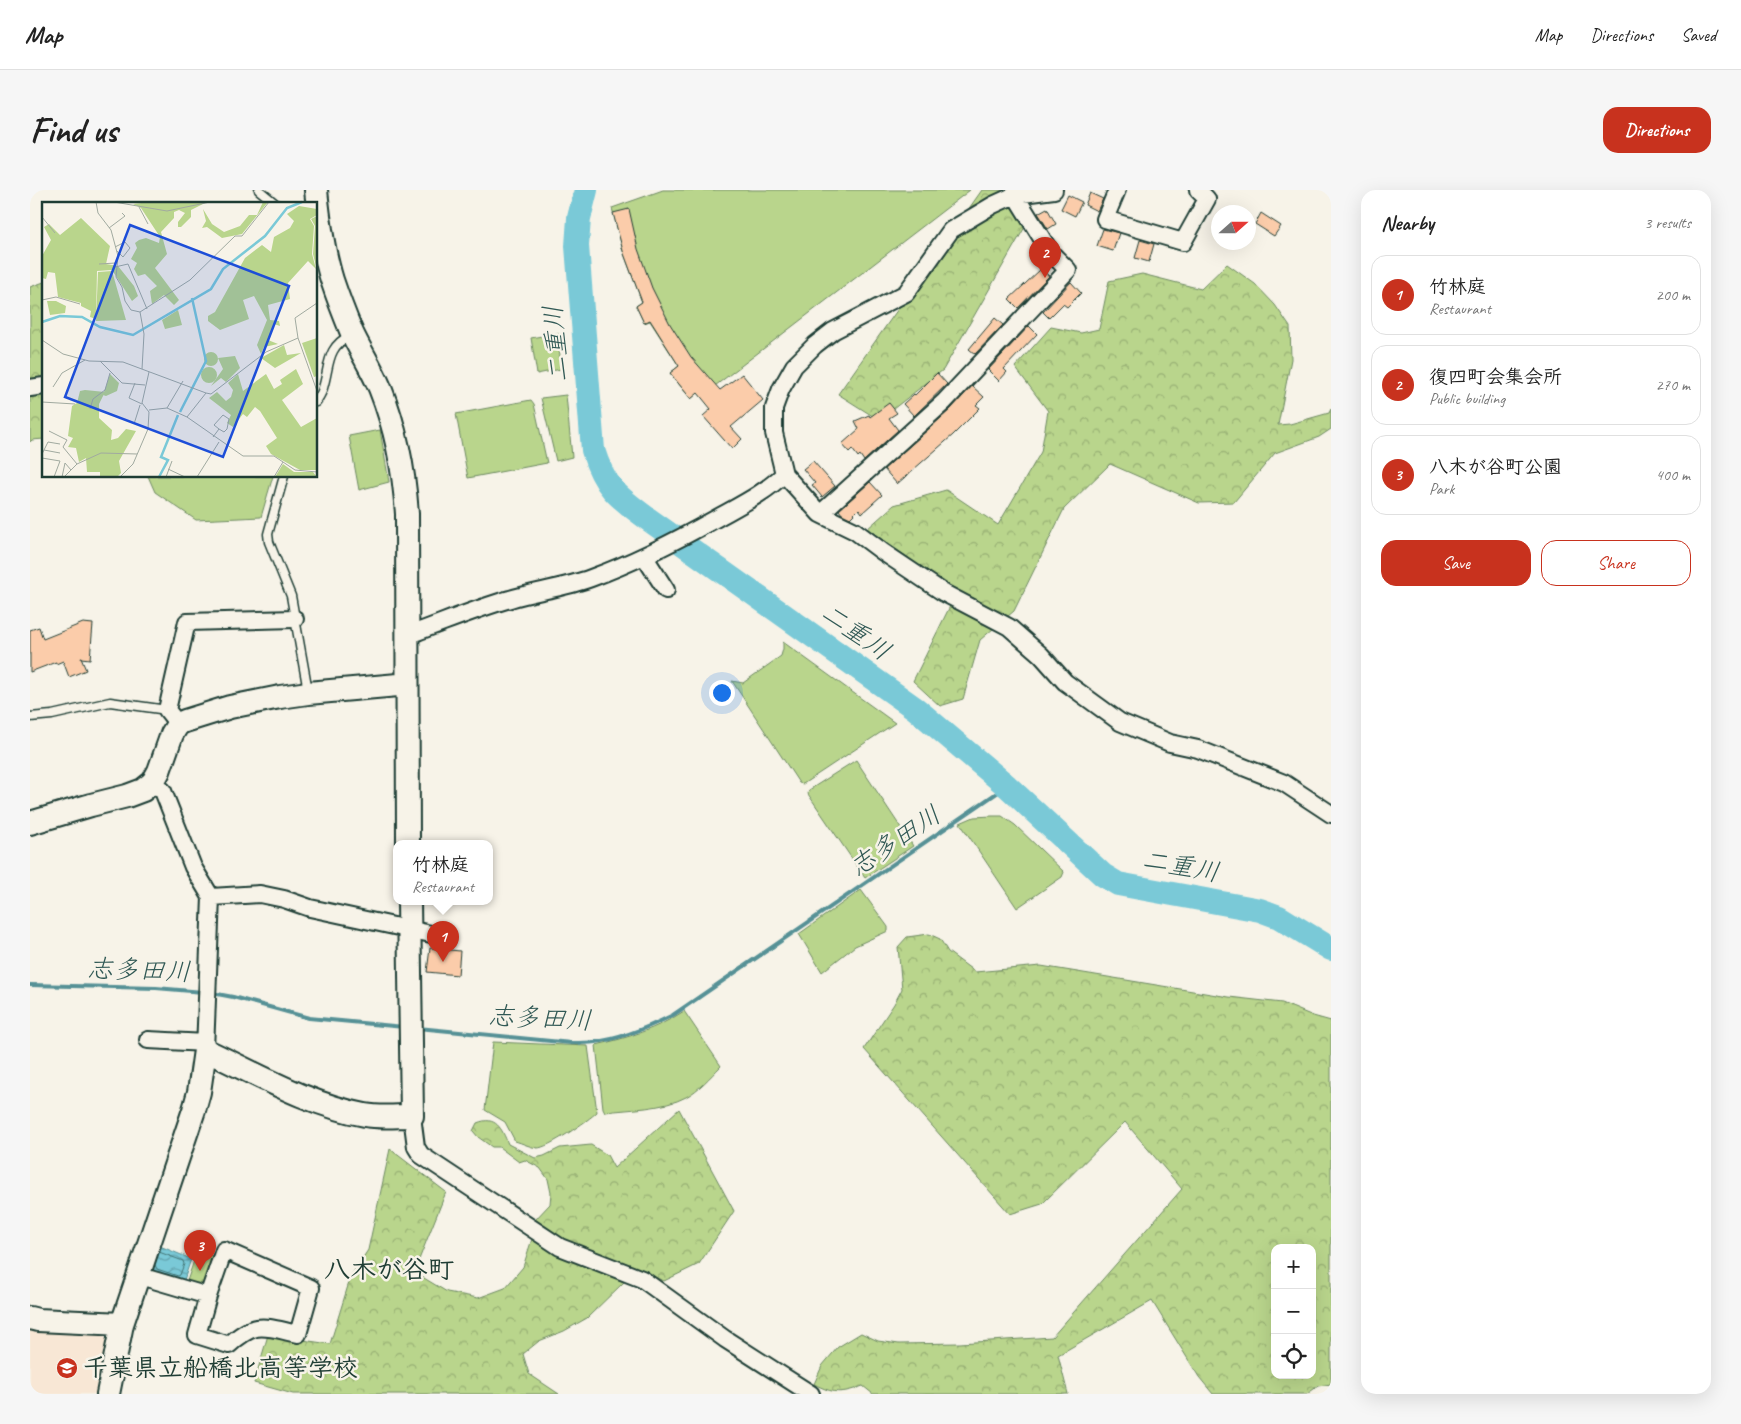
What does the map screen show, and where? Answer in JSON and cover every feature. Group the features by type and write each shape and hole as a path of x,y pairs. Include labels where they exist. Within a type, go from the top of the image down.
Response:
{"street":[{"path":"1054,190 1015,194 951,230 906,293 832,331 794,366 781,389 774,408 774,432 784,474 820,514 855,531 944,592 1009,627 1041,655 1065,682 1120,722 1170,743 1198,749 1284,783 1331,814"},
{"path":"1117,190 1105,219 1183,242 1206,199 1198,190"},
{"path":"820,514 944,402 1068,270 1051,253 1015,194"},
{"path":"318,219 319,233 332,281 353,334 380,387 400,457 407,514 407,633 403,685 408,840"},
{"path":"407,633 417,632 510,599 589,579 644,556 689,534 749,500 774,484 784,474"},
{"path":"644,556 666,590"},
{"path":"30,823 91,804 127,796 144,790 153,782 159,771 172,734 187,622 295,620"},
{"path":"173,717 185,721 230,708 308,693 403,685"},
{"path":"108,1394 122,1324 140,1276 194,1110 199,1092 206,1047 211,897 193,867 163,791 153,782"},
{"path":"211,897 260,894 284,899 310,908 431,934"},
{"path":"409,905 412,1116 416,1147 421,1155 560,1247 642,1279 725,1339 811,1394"},
{"path":"148,1040 206,1047 309,1098 342,1110 368,1115 412,1116"},
{"path":"224,1250 311,1288 298,1334 266,1327 255,1327 242,1332 228,1345 197,1335 208,1296 224,1250"},
{"path":"140,1276 208,1296"},
{"path":"30,1318 122,1324"}],"lane":[{"path":"259,190 274,202"},
{"path":"318,398 323,389 328,360 335,347 343,339 353,334"},
{"path":"283,478 268,534 269,542 291,596 308,693"},
{"path":"30,717 52,715 110,702 173,717"}],"shaded area":[{"name":"千葉県立船橋北高等学校","path":"30,1325 102,1331 108,1343 99,1394 30,1394"}],"green space":[{"path":"663,190 970,190 711,389 707,385 691,399 670,373 679,366 650,321 644,323 636,306 642,302 623,251 612,208"},
{"path":"982,190 1027,190 1033,213 943,370 879,420 838,394"},
{"path":"1227,264 1255,284 1275,305 1290,327 1291,359 1278,425 1290,424 1329,413 1331,409 1331,429 1319,437 1275,453 1234,502 1199,503 1110,464 1064,509 1014,611 980,640 963,699 940,706 913,681 957,592 867,529 894,505 946,490 998,525 1041,452 1048,411 1015,367 1051,327 1081,333 1099,329 1109,281 1142,274 1201,289"},
{"path":"42,283 42,439 30,442 30,287"},
{"path":"558,333 561,369 537,374 531,338"},
{"path":"566,395 572,457 556,461 541,398"},
{"path":"531,400 534,404 547,463 468,478 456,414"},
{"path":"380,430 389,482 359,490 349,436"},
{"path":"149,478 272,478 261,517 196,520 155,492"},
{"path":"783,642 895,723 803,784 799,783 732,681 743,683 781,656"},
{"path":"856,760 913,846 865,878 808,794 809,790"},
{"path":"1002,816 1015,825 1064,872 1062,877 1017,908 960,823 974,817"},
{"path":"861,890 888,927 888,931 855,946 822,972 799,934"},
{"path":"929,934 940,939 948,952 975,972 1041,966 1229,997 1282,1003 1313,1016 1331,1021 1331,1384 1318,1386 1307,1394 1213,1394 1199,1377 1152,1301 1058,1355 1068,1394 873,1394 863,1386 838,1392 827,1390 814,1384 822,1366 838,1347 861,1333 878,1341 899,1344 960,1343 1052,1337 1182,1189 1125,1122 1042,1204 1010,1214 864,1049 902,989 898,947 907,937"},
{"path":"684,1011 721,1066 695,1091 677,1101 647,1108 605,1112 596,1045 642,1032"},
{"path":"493,1042 588,1046 597,1112 568,1133 542,1147 537,1148 515,1141 505,1122 485,1110"},
{"path":"679,1109 734,1211 699,1264 664,1281 556,1236 534,1221 550,1204 551,1193 548,1179 540,1168 525,1160 519,1162 499,1147 492,1147 473,1131 477,1123 484,1121 494,1122 501,1129 508,1144 535,1158 560,1148 591,1145 607,1155 614,1168"},
{"path":"390,1149 446,1192 414,1272 447,1292 478,1298 505,1288 523,1267 532,1239 624,1282 587,1318 564,1331 539,1341 523,1354 529,1374 559,1394 293,1394 254,1383 268,1335 330,1344 351,1276 368,1250"},
{"path":"198,1249 214,1257 203,1285 199,1288 186,1284"}],"water":[{"path":"155,1244 191,1259 183,1283 153,1273 148,1262"}],"building":[{"path":"1090,193 1103,199 1097,211 1085,205"},
{"path":"1068,195 1082,202 1075,216 1061,209"},
{"path":"1047,208 1056,224 1048,229 1038,213"},
{"path":"629,209 638,249 652,288 670,324 691,357 720,390 742,374 763,400 731,427 742,439 732,449 703,416 711,409 698,393 691,399 670,373 679,366 650,320 644,323 636,306 642,302 623,251 613,213"},
{"path":"1261,213 1281,226 1274,236 1256,225"},
{"path":"1103,229 1119,233 1113,251 1097,246"},
{"path":"1140,240 1154,244 1149,262 1135,258"},
{"path":"1041,269 1049,276 1018,308 1009,299"},
{"path":"1071,282 1081,293 1067,307 1063,304 1049,318 1043,312"},
{"path":"995,318 1003,325 975,354 969,349"},
{"path":"1029,326 1037,334 1004,369 1007,372 999,381 988,370"},
{"path":"937,373 947,384 914,416 903,404"},
{"path":"972,386 984,397 976,405 980,408 953,435 897,484 884,469 951,409"},
{"path":"889,403 897,413 889,418 898,430 864,461 852,449 849,452 842,444 859,429 855,421 869,415 870,417"},
{"path":"813,461 835,486 822,497 812,485 815,483 803,469"},
{"path":"870,482 882,495 862,513 859,509 850,518 842,514 839,510"},
{"path":"83,623 93,624 90,659 81,658 86,670 69,677 63,661 30,672 30,630 39,627 43,639"},
{"path":"430,948 460,951 458,975 427,972"}],"waterway":[{"name":"二重川","path":"586,190 579,218 577,246 593,450 597,463 613,490 648,519 916,709 1007,786 1103,875 1118,884 1260,910 1279,917 1331,949"},
{"name":"志多田川","path":"418,1028 571,1043 589,1043 605,1040 645,1028 673,1015 1007,786"},
{"name":"志多田川","path":"30,985 156,988 203,992"},
{"name":"志多田川","path":"212,993 309,1018 404,1027"}],"place":[{"name":"復四町会集会所","path":"1045,278"},
{"name":"竹林庭","path":"443,962"},
{"name":"八木が谷町公園","path":"200,1271"},
{"name":"千葉県立船橋北高等学校","path":"67,1368"}],"district":[{"name":"八木が谷町","path":"389,1269"}]}
